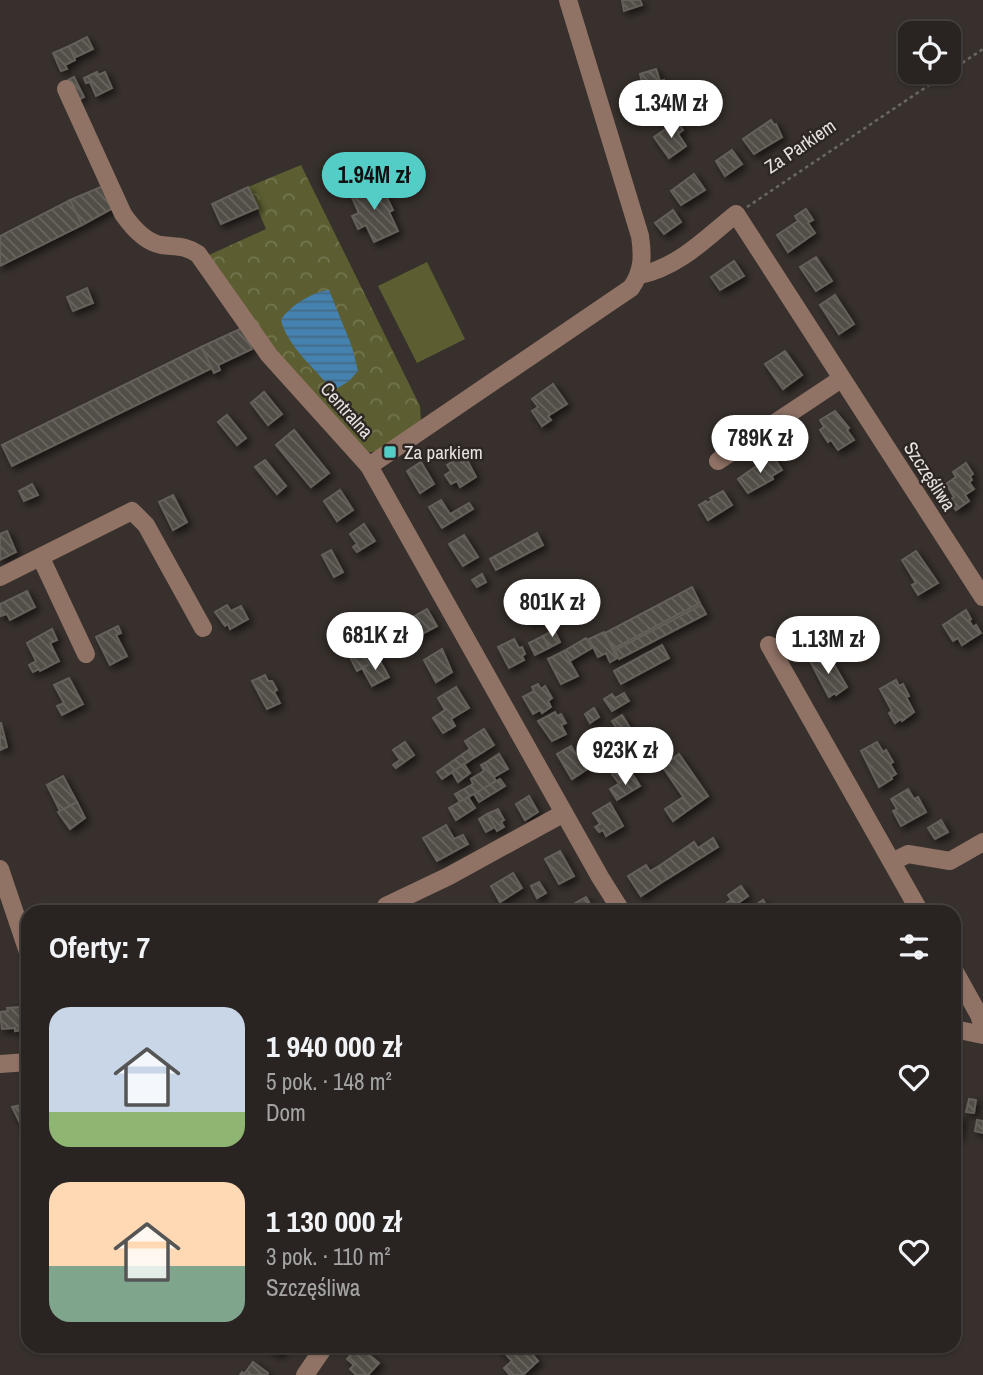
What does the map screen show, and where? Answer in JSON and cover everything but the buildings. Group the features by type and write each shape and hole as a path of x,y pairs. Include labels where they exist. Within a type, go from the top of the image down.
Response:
{"street":[{"path":"369,466 631,288 640,275 640,236 568,0"},
{"name":"Centralna","path":"66,89 123,214 132,227 152,242 188,247 198,254 269,355 369,466 618,905"},
{"path":"640,275 655,272 678,261 736,214"},
{"name":"Szczęśliwa","path":"736,214 983,597"},
{"path":"718,461 841,379"},
{"path":"0,577 132,511 146,525 203,628"},
{"path":"41,558 86,654"},
{"path":"769,645 916,905"},
{"path":"388,905 449,876 564,813"},
{"path":"892,862 908,854 950,861 983,842"},
{"path":"1,875 21,932"},
{"path":"961,983 983,1027"},
{"path":"961,1030 983,1035"},
{"path":"0,1064 21,1062"},
{"path":"305,1375 320,1353"}],"path":[{"name":"Za Parkiem","path":"736,214 983,49"}],"green space":[{"path":"301,165 420,406 421,421 381,450 367,453 276,355 209,255 266,229 248,187"},
{"path":"427,262 465,339 417,363 378,286"}],"water":[{"path":"329,290 352,347 358,371 336,389 329,386 301,355 281,320 302,300"}],"place":[{"name":"Za parkiem","path":"390,452"}]}
